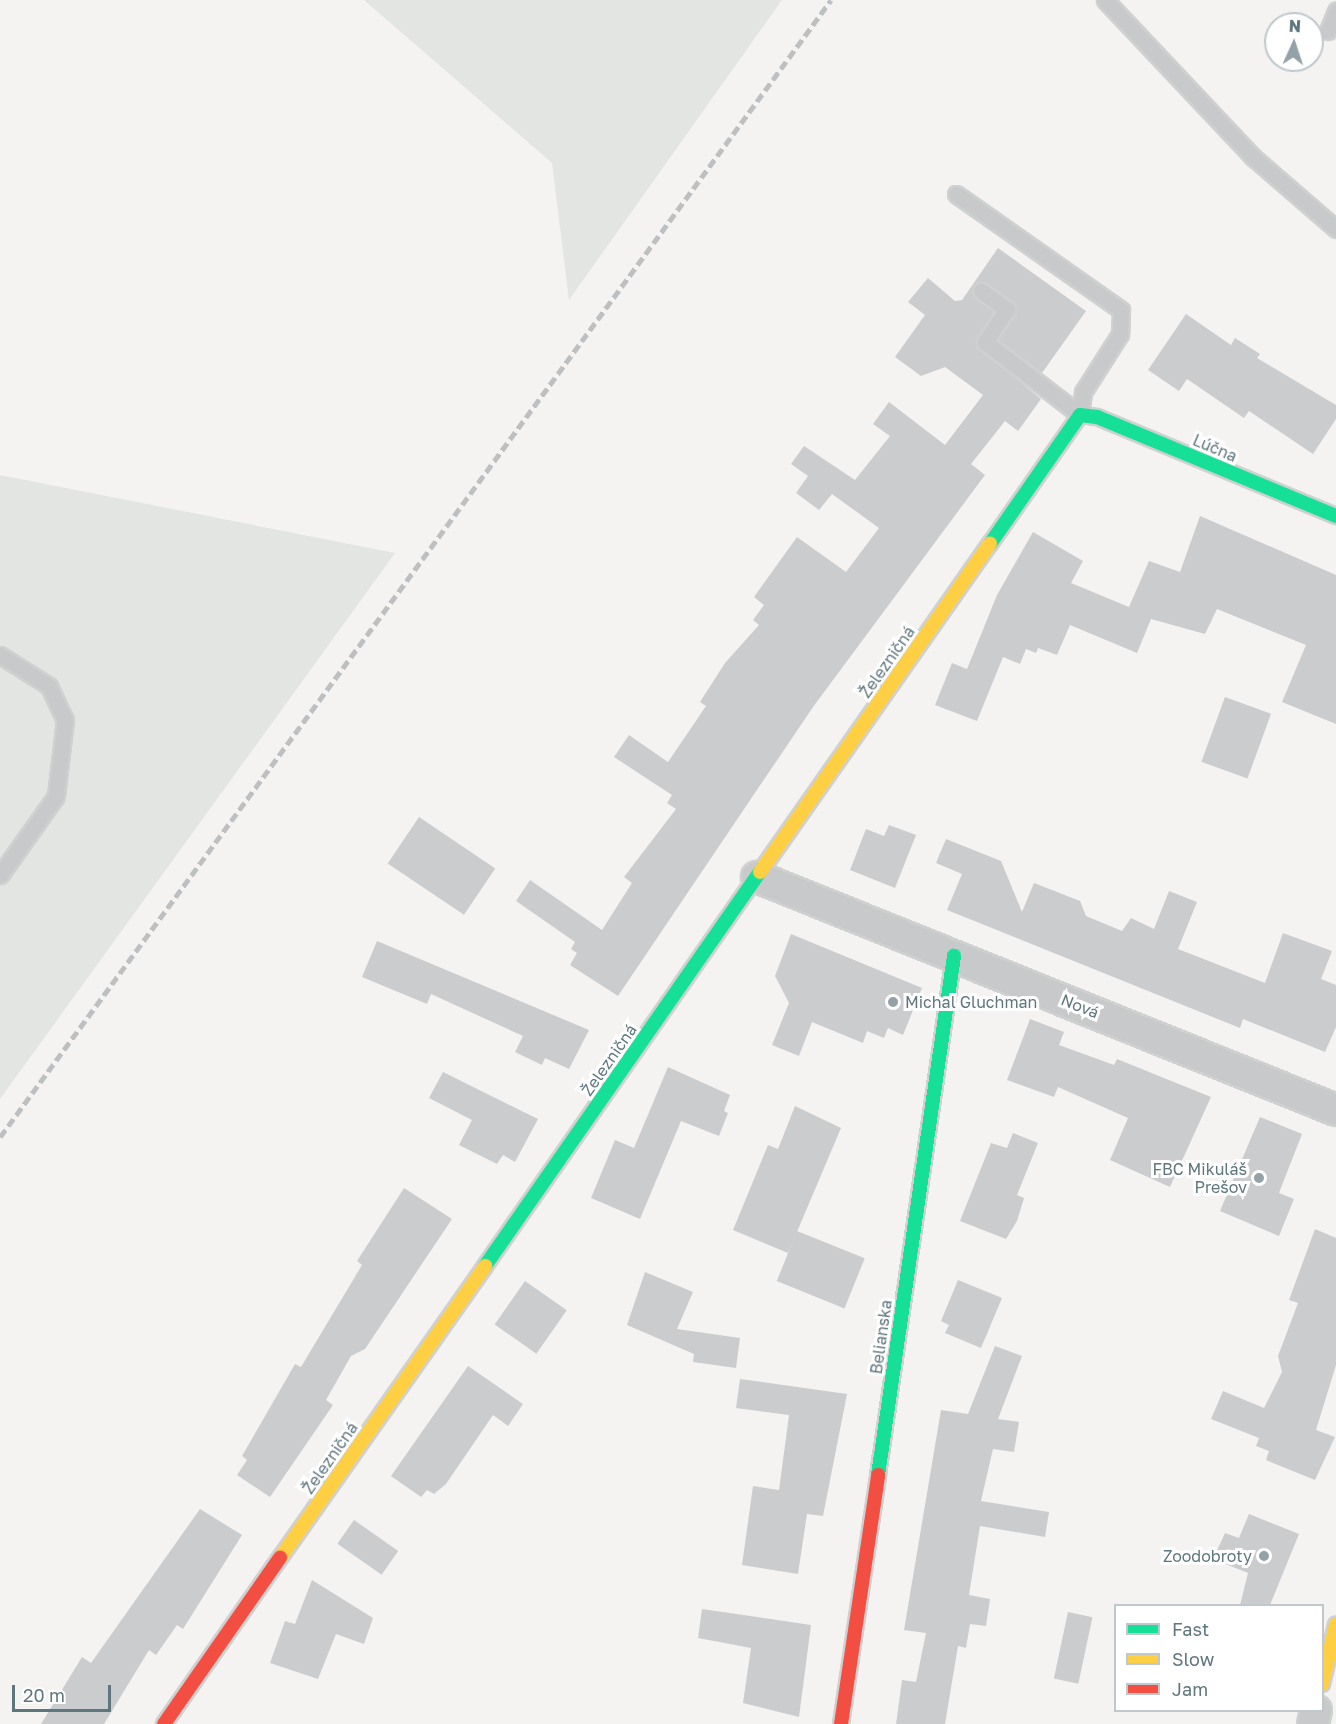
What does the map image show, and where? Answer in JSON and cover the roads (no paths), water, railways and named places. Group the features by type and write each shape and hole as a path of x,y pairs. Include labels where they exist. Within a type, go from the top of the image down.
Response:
{"street":[{"name":"Lúčna","path":"1080,415 1097,417 1336,516"},
{"name":"Železničná","path":"164,1724 1080,415"},
{"name":"Nová","path":"757,877 1336,1110"},
{"name":"Belianska","path":"841,1724 954,956"},
{"path":"1324,1680 1336,1626"}],"lane":[{"path":"1105,0 1253,158 1336,229"},
{"path":"1328,31 1336,11"},
{"path":"956,194 1121,310 1120,334 1083,392 1080,415"},
{"path":"981,291 1007,309 985,342 1080,415"},
{"path":"0,656 49,686 65,720 56,796 0,875"}],"railway":[{"path":"0,1137 831,0"}],"place":[{"name":"Michal Gluchman","path":"893,1002"},
{"name":"FBC Mikuláš Prešov","path":"1259,1178"},
{"name":"Zoodobroty","path":"1264,1556"}]}
